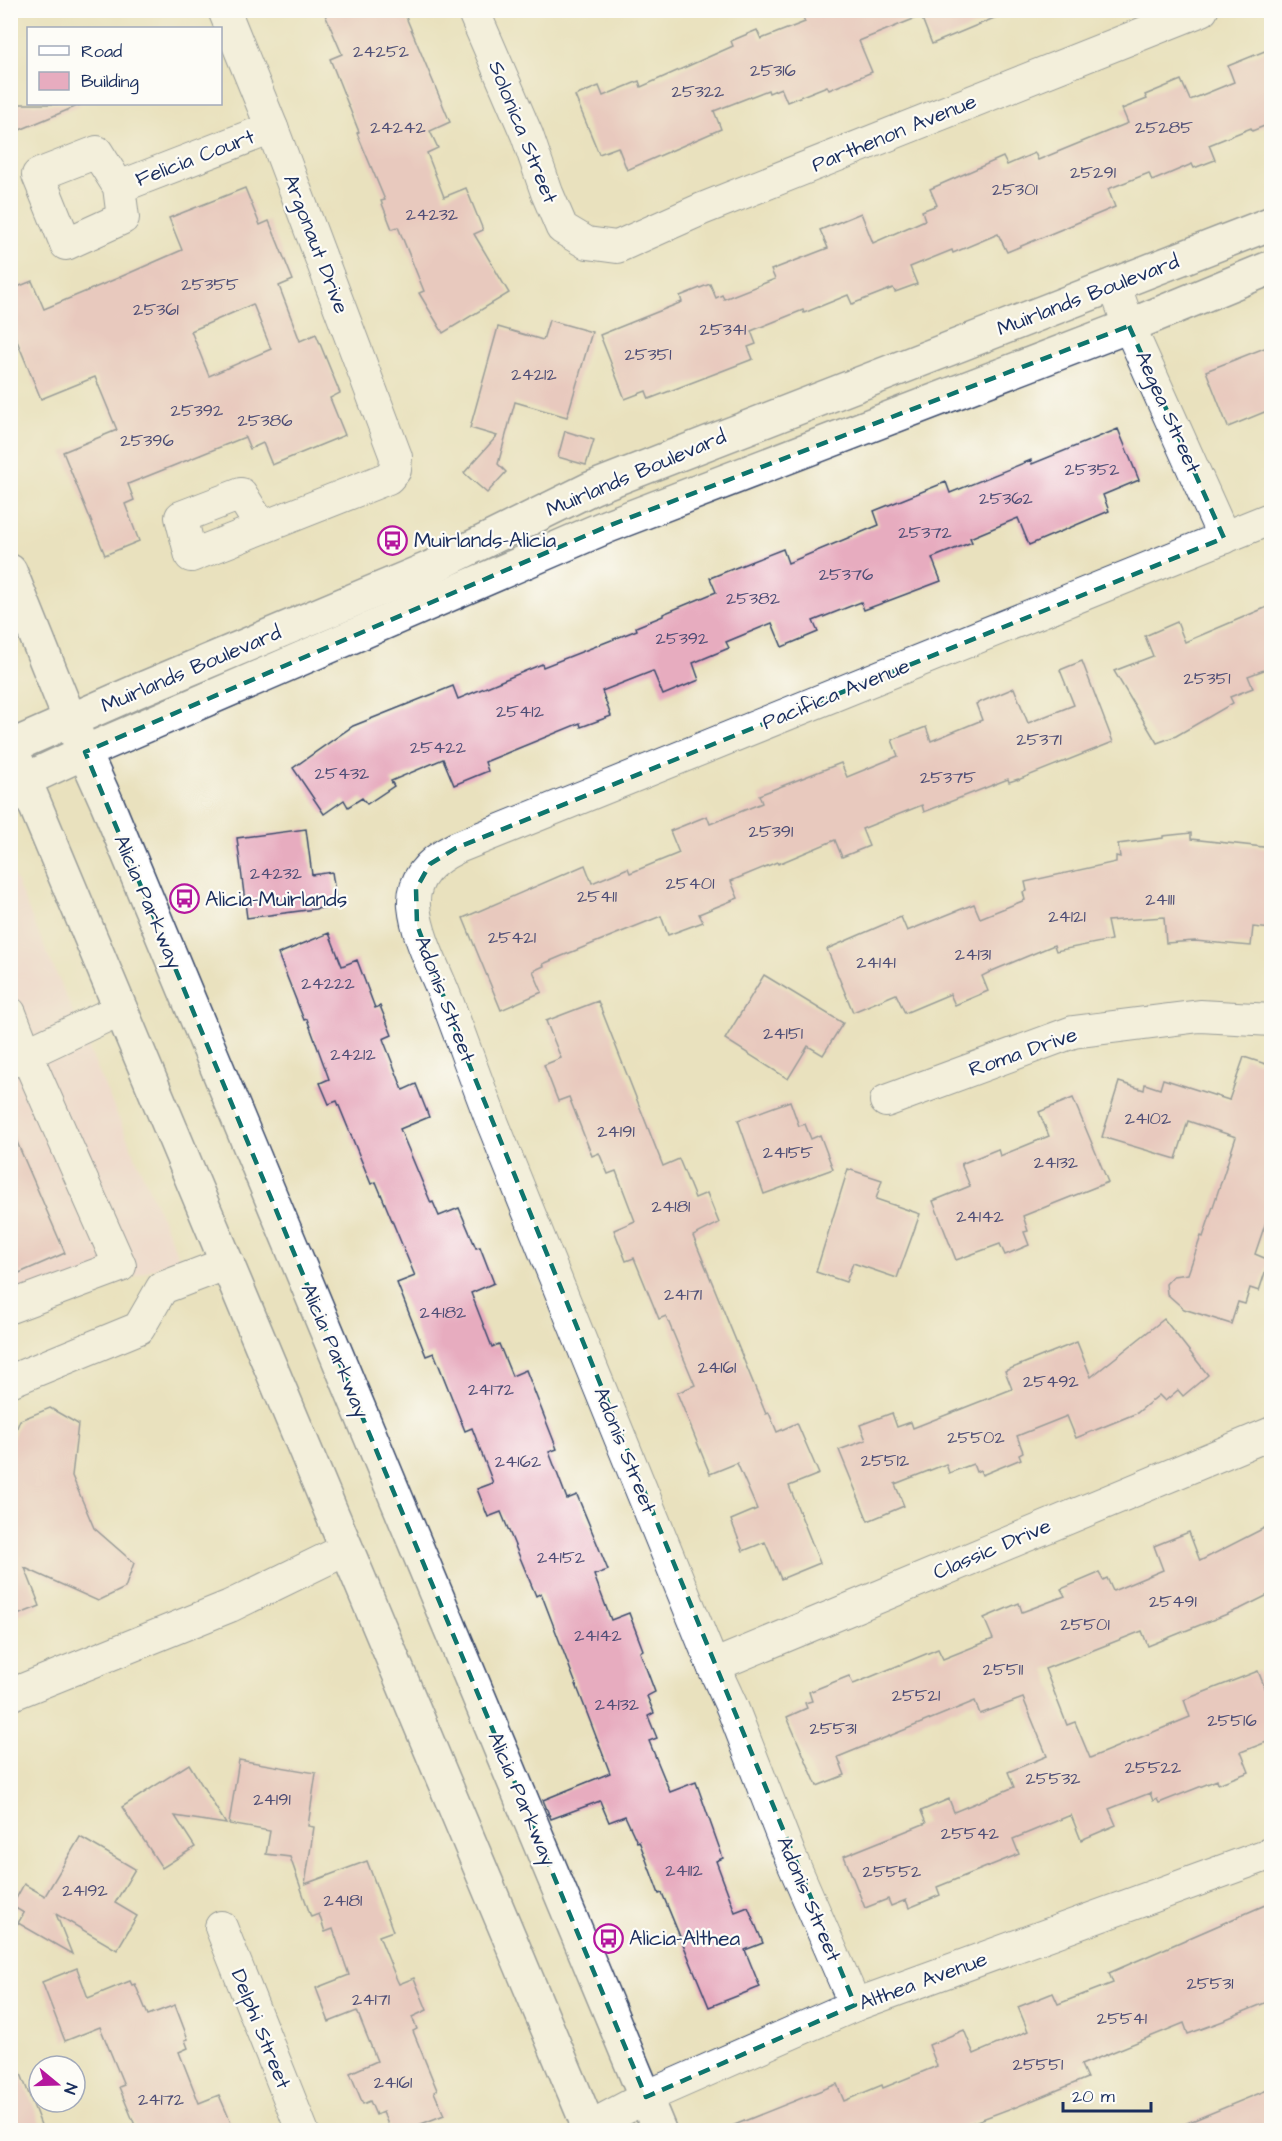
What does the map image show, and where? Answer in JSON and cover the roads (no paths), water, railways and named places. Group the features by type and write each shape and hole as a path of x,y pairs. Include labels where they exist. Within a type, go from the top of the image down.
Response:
{"main road":[{"name":"Muirlands Boulevard","path":"11,746 430,568 592,488 1272,223"},
{"name":"Muirlands Boulevard","path":"18,783 608,526 1129,326 1272,267"},
{"name":"Alicia Parkway","path":"10,571 70,720 659,2130"},
{"path":"11,746 18,783 121,1009 587,2130"}],"street":[{"name":"Argonaut Drive","path":"224,10 272,128 396,457 395,470 388,478 262,528"},
{"name":"Solonica Street","path":"473,10 527,135 562,228 586,243"},
{"name":"Parthenon Avenue","path":"586,243 617,247 713,205 1202,10"},
{"name":"Felicia Court","path":"119,187 272,128"},
{"name":"Aegea Street","path":"1114,284 1129,326 1224,538"},
{"name":"Pacifica Avenue","path":"416,889 422,873 429,864 456,848 1272,518"},
{"name":"Adonis Street","path":"416,889 414,904 417,925 528,1215 713,1666 732,1707 790,1856 855,2005"},
{"path":"18,1058 121,1009"},
{"path":"10,1013 18,1058 120,1266 10,1307"},
{"name":"Roma Drive","path":"886,1101 1073,1032 1200,1016 1272,1020"},
{"path":"10,1381 139,1328 162,1288 228,1263"},
{"name":"Classic Drive","path":"713,1666 1272,1433"},
{"path":"10,1695 230,1606 347,1549"},
{"name":"Althea Avenue","path":"587,2130 646,2097 855,2005 1272,1853"},
{"name":"Delphi Street","path":"221,1927 302,2130"}],"place":[{"name":"Muirlands-Alicia","path":"393,540"},
{"name":"Alicia-Muirlands","path":"184,899"},
{"name":"Alicia-Althea","path":"608,1938"}]}
